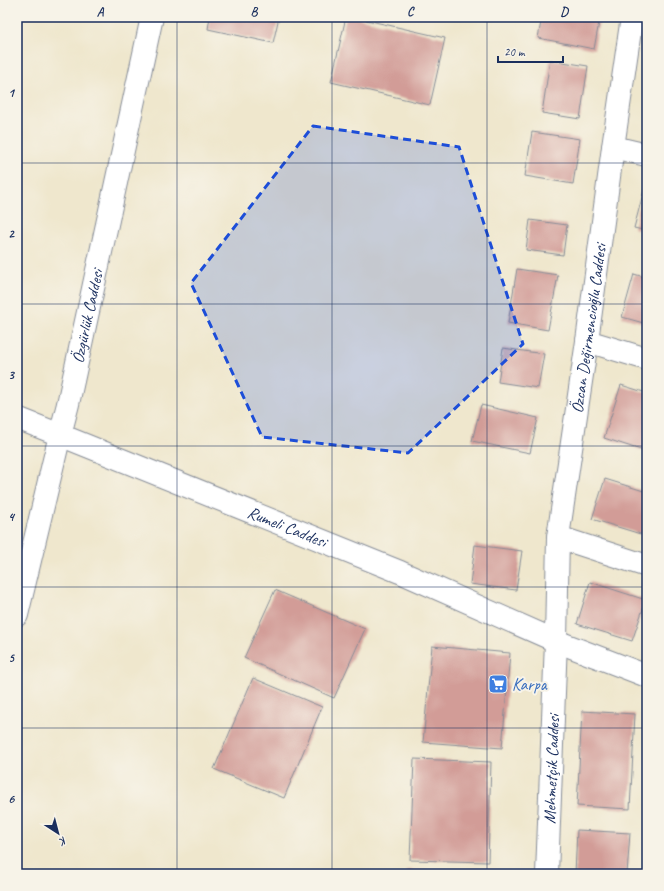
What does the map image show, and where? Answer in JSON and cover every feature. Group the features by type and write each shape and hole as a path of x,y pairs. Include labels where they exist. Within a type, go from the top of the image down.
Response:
{"main road":[{"name":"Özgürlük Caddesi","path":"17,615 60,435 152,17"},
{"name":"Özcan Değirmencioğlu Caddesi","path":"556,641 558,537 632,17"},
{"path":"613,147 647,155"},
{"path":"587,341 647,359"},
{"name":"Rumeli Caddesi","path":"17,418 400,572 556,641 647,676"},
{"path":"558,537 647,566"},
{"name":"Mehmetçik Caddesi","path":"547,874 556,641"}],"highlighted area":[{"path":"313,126 459,147 523,344 408,453 262,437 191,283"}],"building":[{"path":"210,17 279,17 273,43 208,29"},
{"path":"346,17 353,17 445,38 430,105 331,82"},
{"path":"542,17 600,17 594,49 538,38"},
{"path":"550,60 588,66 580,119 542,113"},
{"path":"532,132 580,139 573,184 525,176"},
{"path":"645,186 647,187 647,231 634,228"},
{"path":"530,220 567,225 563,255 526,250"},
{"path":"517,269 558,275 548,330 508,323"},
{"path":"634,274 647,278 647,324 622,317"},
{"path":"503,348 544,354 538,388 498,382"},
{"path":"621,385 647,393 647,452 604,438"},
{"path":"481,405 538,418 530,453 472,441"},
{"path":"605,479 647,492 647,536 592,519"},
{"path":"475,545 522,551 516,590 470,584"},
{"path":"590,582 646,600 632,641 577,624"},
{"path":"275,590 365,629 334,698 244,658"},
{"path":"432,646 510,653 502,748 423,742"},
{"path":"253,678 322,707 284,798 214,769"},
{"path":"582,711 635,714 630,809 577,806"},
{"path":"414,759 491,762 488,862 410,860"},
{"path":"577,830 630,833 627,874 575,874"},
{"path":"407,870 484,873 484,874 407,874"}],"place":[{"name":"Karpa","path":"498,684"}]}
